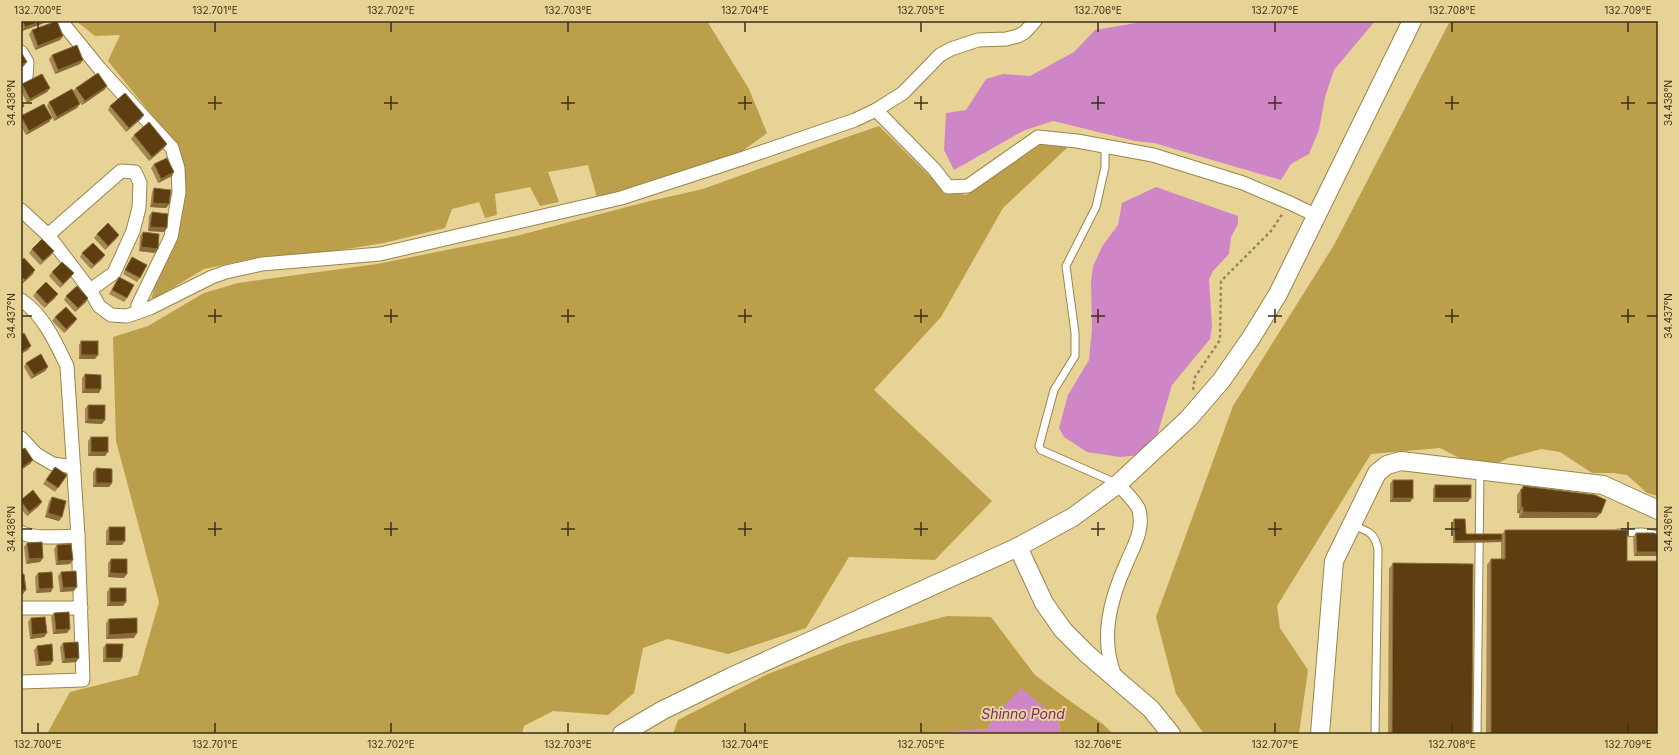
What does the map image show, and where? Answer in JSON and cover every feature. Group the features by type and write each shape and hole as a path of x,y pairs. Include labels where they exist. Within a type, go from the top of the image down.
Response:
{"street":[{"path":"61,21 100,69 172,148 178,168 179,192 171,237 138,305 138,312"},
{"path":"21,210 48,235 90,290 99,306 111,315 127,316 150,308 212,277 244,267 380,254 621,198 855,120 876,110 903,93 940,55 951,49 978,40 1006,39 1018,36 1025,32 1035,21"},
{"path":"622,734 663,710 731,677 1018,547 1072,517 1118,484 1188,419 1221,381 1251,338 1278,294 1412,21"},
{"path":"21,52 27,62 26,77 21,79"},
{"path":"876,110 934,168 948,188 968,186 1038,137 1077,141 1153,155 1243,183 1317,216"},
{"path":"48,235 121,171 135,172 140,183 139,208 133,231 114,273 90,290"},
{"path":"21,300 35,311 57,346 67,366 78,536 83,680 21,682"},
{"path":"21,438 36,454 53,464 74,467"},
{"path":"1320,734 1334,561 1377,474 1387,465 1401,461 1603,485 1658,510"},
{"path":"1117,680 1110,665 1107,644 1109,613 1126,564 1140,533 1139,509 1118,484"},
{"path":"21,532 24,534 41,536 78,536"},
{"path":"1018,547 1044,602 1063,630 1086,654 1151,708 1172,734"},
{"path":"21,608 81,608"}],"lane":[{"path":"1104,146 1105,167 1096,207 1066,266 1075,332 1075,356 1054,390 1039,446 1041,450 1118,484"},
{"path":"1477,734 1484,535 1480,470"},
{"path":"1353,525 1371,533 1376,538 1378,549 1375,734"},
{"path":"1611,533 1642,532 1658,535"}],"path":[{"path":"1192,391 1195,377 1220,340 1221,281 1271,231 1290,203"}],"shaded area":[{"path":"76,21 707,21 749,89 767,133 741,152 597,198 588,165 548,172 559,202 540,206 530,187 495,194 497,215 485,218 479,202 452,209 445,228 384,243 315,254 251,259 204,269 151,301 158,272 175,239 176,145 108,61 120,35 95,36"},
{"path":"1450,21 1658,21 1658,496 1647,493 1627,475 1592,473 1560,452 1541,449 1508,458 1496,464 1469,463 1440,448 1371,454 1277,606 1280,628 1308,670 1299,734 1204,734 1176,694 1156,617 1233,406 1334,245"},
{"path":"879,126 945,191 966,195 1044,142 1068,147 1003,208 941,317 874,390 992,501 935,560 849,557 806,628 728,654 668,639 643,648 634,693 608,715 553,711 524,726 522,734 47,734 70,692 138,675 159,602 116,441 113,337 148,326 204,293 238,283 377,264 516,236 650,201 703,189"},
{"path":"947,616 991,617 1035,675 1103,724 1113,734 1061,734 1057,718 997,713 987,729 955,731 941,734 673,734 678,720 768,674 848,643"}],"water":[{"path":"1137,21 1375,21 1334,70 1325,97 1319,130 1309,154 1291,164 1281,180 1154,143 1135,141 1053,121 1023,131 954,170 944,150 946,113 966,110 986,79 1003,74 1030,76 1074,52 1095,30 1136,23"},
{"path":"1156,187 1238,216 1238,224 1231,237 1229,254 1213,271 1209,279 1212,327 1210,339 1172,385 1154,446 1141,455 1120,457 1087,452 1064,437 1059,428 1068,395 1089,360 1092,328 1091,282 1093,266 1103,245 1118,225 1122,203"},
{"name":"Shinno Pond","path":"1021,688 1057,718 1061,734 941,734 955,731 987,729 997,713"}],"building":[{"path":"23,21 42,21 25,27"},
{"path":"57,21 63,36 38,46 32,30"},
{"path":"77,45 83,60 58,70 52,55"},
{"path":"21,52 27,62 21,65"},
{"path":"98,73 107,86 85,101 76,88"},
{"path":"42,74 50,88 30,99 22,84"},
{"path":"72,89 80,104 57,117 49,102"},
{"path":"125,93 144,115 129,128 110,106"},
{"path":"21,101 24,106 21,108"},
{"path":"44,104 52,118 29,131 21,116"},
{"path":"149,122 167,144 152,157 134,135"},
{"path":"167,158 174,172 161,179 154,164"},
{"path":"154,188 171,190 169,204 153,203"},
{"path":"152,212 168,214 167,228 150,227"},
{"path":"108,223 119,235 108,246 97,234"},
{"path":"143,232 159,234 158,249 141,247"},
{"path":"42,239 54,251 43,261 32,249"},
{"path":"93,243 105,255 94,265 82,253"},
{"path":"132,257 147,265 140,278 125,270"},
{"path":"24,258 35,270 25,280 21,276 21,261"},
{"path":"62,262 74,273 63,284 52,272"},
{"path":"119,277 134,285 127,298 112,290"},
{"path":"46,282 58,294 47,304 36,292"},
{"path":"77,286 88,298 78,308 66,296"},
{"path":"66,307 77,319 66,329 55,317"},
{"path":"24,333 31,346 21,352 21,335"},
{"path":"81,341 98,341 98,355 81,355"},
{"path":"41,354 48,367 34,375 26,363"},
{"path":"85,374 101,375 101,389 85,389"},
{"path":"88,405 105,405 105,420 88,419"},
{"path":"91,437 108,437 108,452 91,452"},
{"path":"25,448 33,460 21,468 21,450"},
{"path":"55,467 67,475 58,488 46,480"},
{"path":"96,468 112,469 112,483 96,483"},
{"path":"1393,480 1413,480 1413,498 1393,498"},
{"path":"1435,485 1471,485 1471,498 1435,498"},
{"path":"1523,486 1595,495 1606,500 1601,513 1523,512 1523,507 1521,507 1521,489 1523,489"},
{"path":"33,490 42,502 29,512 21,500"},
{"path":"52,497 66,501 62,517 48,513"},
{"path":"1454,519 1465,519 1466,534 1502,534 1502,540 1455,541"},
{"path":"109,527 125,527 125,541 109,541"},
{"path":"1505,530 1627,530 1627,561 1658,561 1658,734 1491,734 1491,559 1505,559"},
{"path":"1636,533 1654,533 1658,535 1658,552 1637,552"},
{"path":"42,542 43,558 29,559 27,543"},
{"path":"71,544 73,560 58,561 57,545"},
{"path":"111,559 127,559 127,574 110,573"},
{"path":"1393,563 1473,564 1472,734 1392,734"},
{"path":"76,571 77,587 63,588 61,572"},
{"path":"52,572 53,588 39,589 38,573"},
{"path":"21,574 24,574 26,590 21,590"},
{"path":"110,588 126,588 126,602 110,602"},
{"path":"69,612 70,629 56,630 54,613"},
{"path":"45,617 47,633 32,635 31,618"},
{"path":"137,618 137,633 109,635 109,619"},
{"path":"78,642 79,658 65,659 63,643"},
{"path":"52,644 53,661 39,662 37,646"},
{"path":"106,644 123,644 122,658 106,658"}]}
